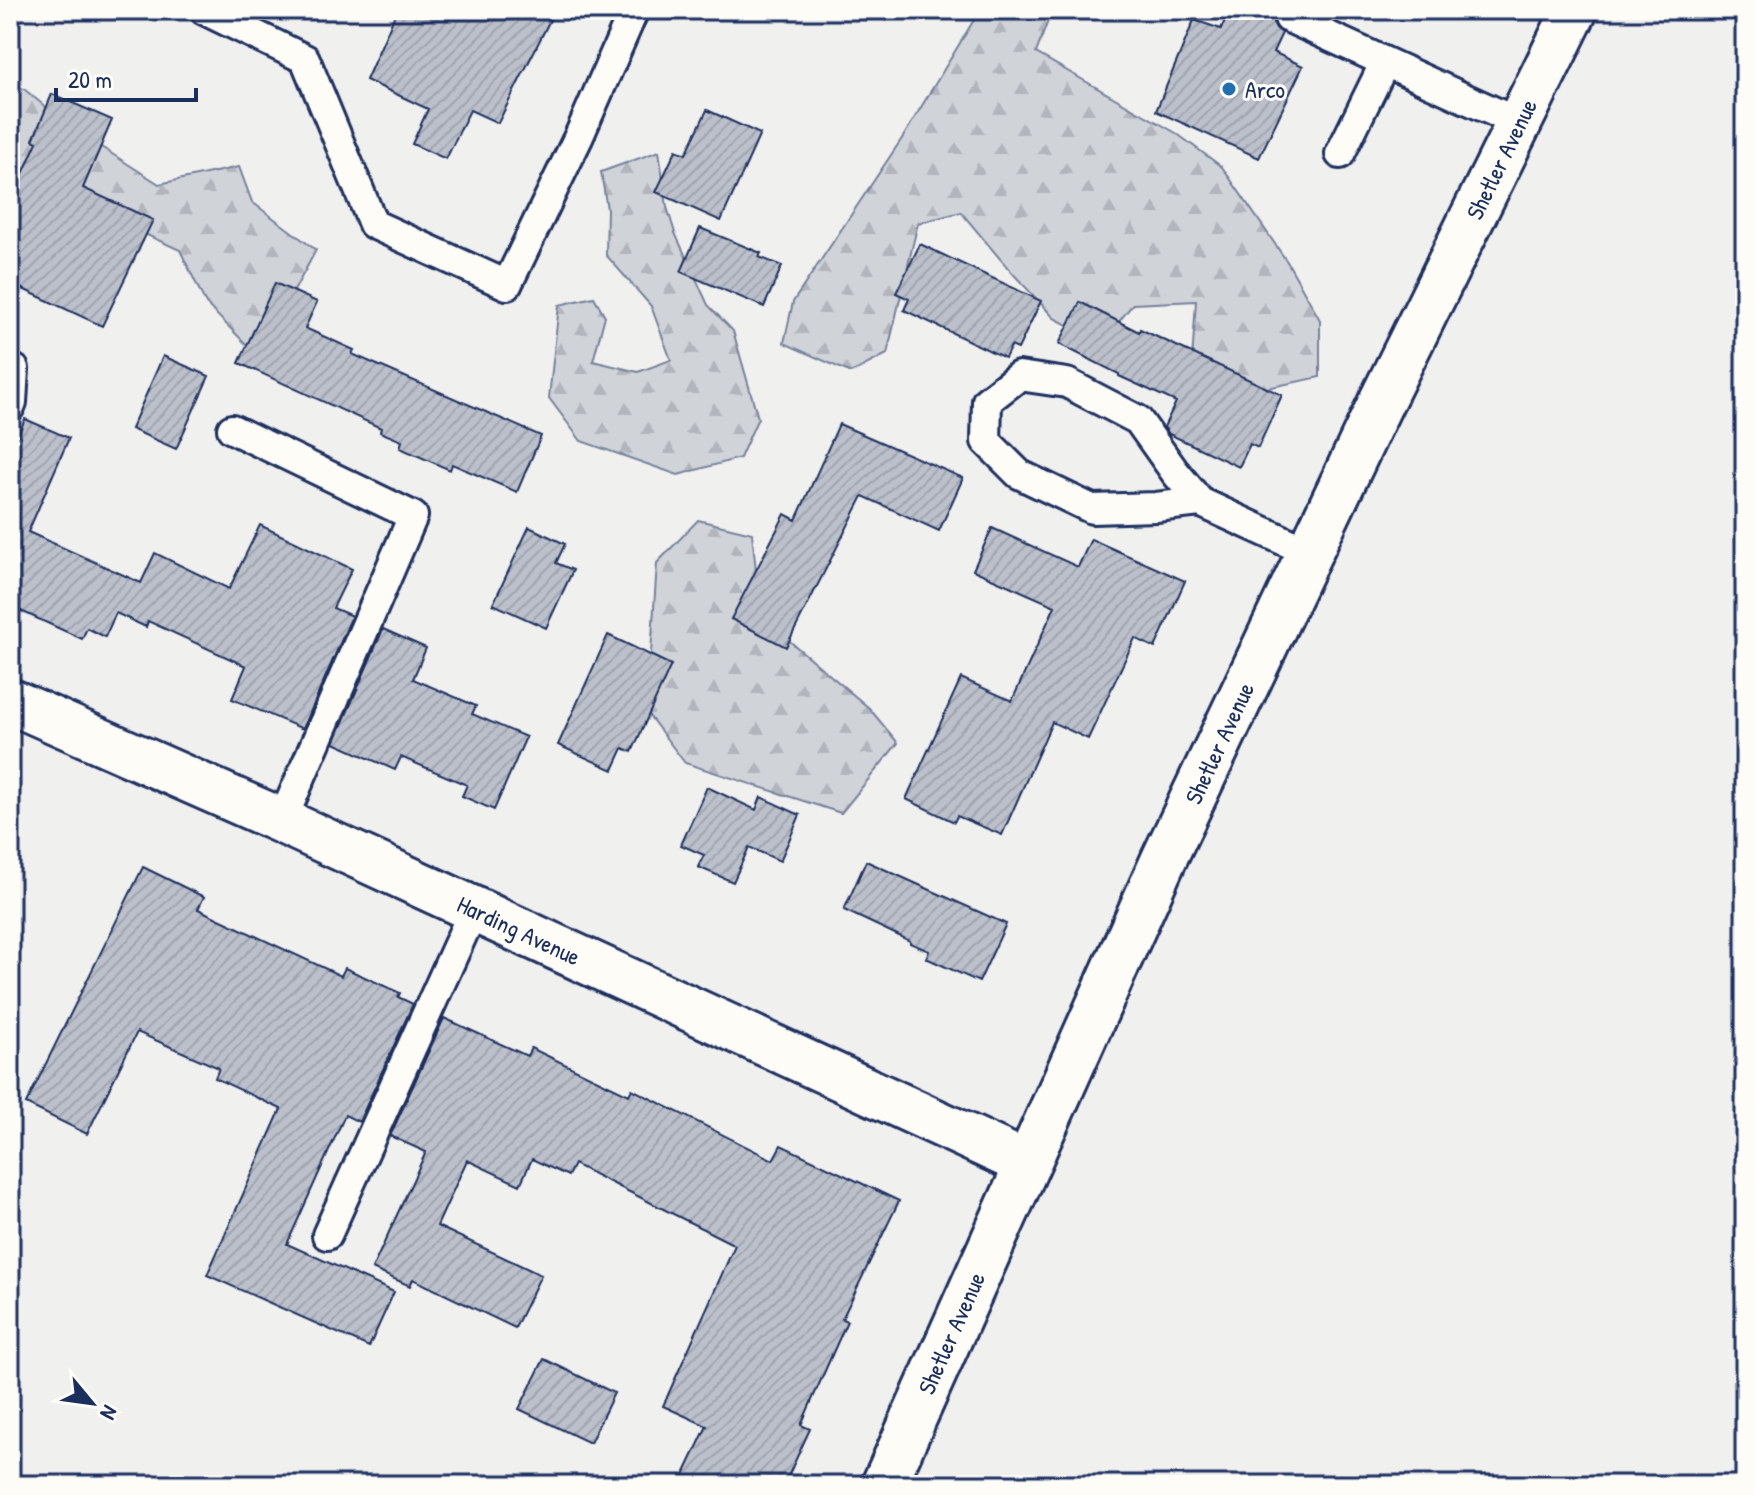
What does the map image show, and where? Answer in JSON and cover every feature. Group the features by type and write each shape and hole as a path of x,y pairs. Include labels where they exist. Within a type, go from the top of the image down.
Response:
{"street":[{"name":"Shetler Avenue","path":"884,1485 1164,859 1380,404 1575,10"},
{"name":"Harding Avenue","path":"10,701 282,821 1027,1164"}],"lane":[{"path":"204,10 305,59 373,224 507,285 579,136 634,10"},
{"path":"1289,18 1519,123"},
{"path":"1340,154 1385,62"},
{"path":"10,367 14,369 10,407"},
{"path":"1200,502 1092,509 1019,474 986,441 987,401 1019,376 1067,383 1138,420 1200,502 1309,552"},
{"path":"232,429 413,516 282,821"},
{"path":"327,1235 474,909"}],"green space":[{"path":"980,10 1052,10 1036,53 1176,133 1222,167 1288,263 1320,320 1320,377 1238,394 1191,377 1196,301 1133,304 1102,343 1054,318 961,212 918,223 887,354 851,373 784,343 793,302 903,137"},
{"path":"10,83 24,89 70,127 159,184 239,167 252,202 316,250 274,328 247,345 206,304 180,250 101,214 10,225"},
{"path":"659,151 667,207 675,233 708,305 733,331 758,418 740,458 678,475 581,441 549,398 559,305 594,297 605,316 593,361 638,372 671,360 651,306 606,255 607,209 601,172"},
{"path":"698,520 752,533 761,617 869,708 898,743 841,813 685,763 647,713 657,563"}],"building":[{"path":"397,10 555,10 498,123 470,110 446,159 412,144 428,109 366,80"},
{"name":"Arco","path":"1230,10 1274,10 1272,20 1282,33 1273,52 1303,66 1259,158 1156,111 1194,20 1221,29"},
{"path":"52,94 112,120 83,188 153,220 102,326 10,283 10,203 37,142 33,140"},
{"path":"707,110 760,134 721,221 656,192 676,150 686,154"},
{"path":"700,228 761,253 759,257 782,266 764,307 681,272"},
{"path":"920,244 1041,301 1018,349 1011,346 1005,358 904,310 909,299 896,293"},
{"path":"275,283 317,302 305,328 354,350 352,354 541,436 517,492 452,464 450,470 400,448 402,441 380,432 381,428 239,363"},
{"path":"1080,302 1139,332 1140,329 1282,395 1258,448 1250,444 1239,467 1169,434 1164,427 1176,402 1059,344"},
{"path":"163,356 209,376 176,449 131,429"},
{"path":"25,419 69,438 28,532 141,583 155,553 229,589 260,525 352,569 333,608 352,616 303,729 232,699 246,666 148,621 146,627 116,613 105,637 87,628 82,639 10,606 10,453"},
{"path":"839,424 963,478 939,531 863,496 786,647 731,619 785,514 796,520"},
{"path":"529,527 565,544 556,563 573,570 546,628 493,604"},
{"path":"992,528 1078,567 1091,539 1185,581 1155,648 1135,638 1088,739 1052,722 1002,835 957,816 954,822 906,799 961,678 1012,701 1055,606 973,570"},
{"path":"383,629 426,648 413,679 476,706 472,714 526,737 494,810 462,796 467,785 401,757 395,770 334,743"},
{"path":"608,635 671,665 632,752 623,748 613,770 558,745"},
{"path":"707,787 756,810 761,797 800,815 780,861 749,847 733,882 698,867 704,855 681,845"},
{"path":"866,861 1006,924 979,982 926,958 929,951 844,910"},
{"path":"143,867 204,897 198,909 341,976 345,968 400,993 398,997 413,1004 359,1122 345,1115 287,1244 394,1292 369,1347 207,1275 281,1109 215,1078 219,1068 137,1032 87,1134 26,1104"},
{"path":"444,1018 527,1056 531,1048 629,1095 632,1089 773,1160 781,1145 899,1201 842,1319 847,1321 801,1425 810,1429 784,1485 679,1485 707,1426 663,1406 735,1245 574,1164 568,1176 532,1159 520,1185 467,1160 437,1226 541,1275 515,1328 413,1279 410,1286 372,1269 426,1152 390,1136"},
{"path":"544,1359 614,1393 590,1443 519,1409"}],"place":[{"name":"Arco","path":"1229,89"}]}
